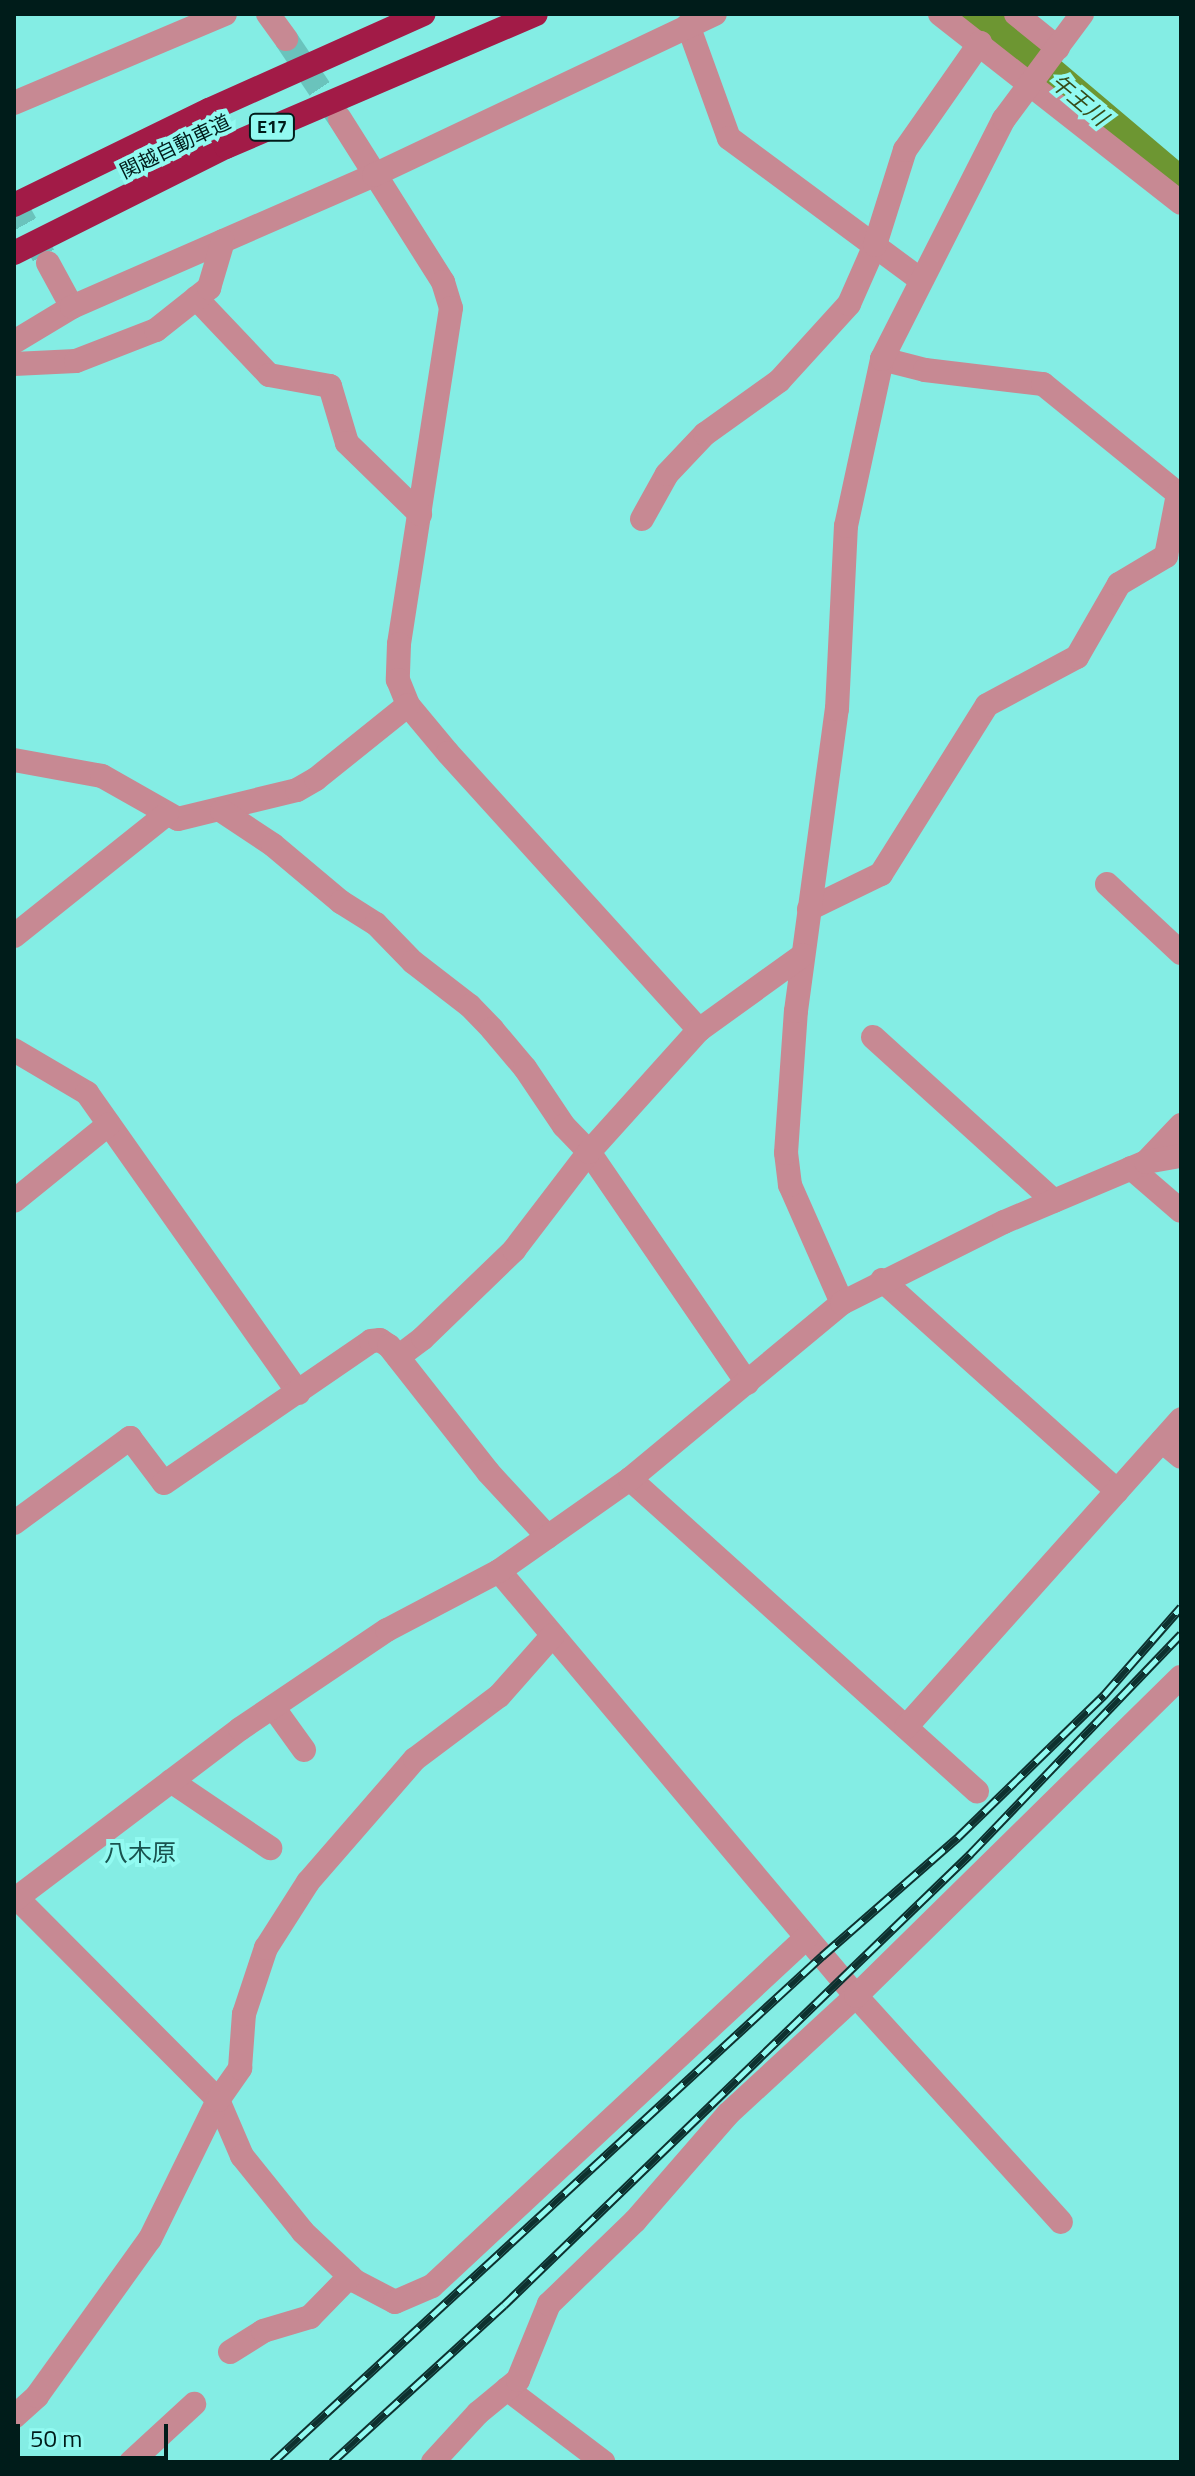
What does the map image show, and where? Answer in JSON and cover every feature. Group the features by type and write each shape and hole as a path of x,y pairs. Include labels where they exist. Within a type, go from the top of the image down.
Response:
{"highway":[{"name":"関越自動車道","path":"14,205 209,110 424,14"},
{"name":"関越自動車道","path":"14,253 226,147 536,14"}],"street":[{"path":"14,103 225,14"},
{"path":"268,14 286,39"},
{"path":"14,342 72,307 374,175 715,14"},
{"path":"940,14 1033,81 1181,203"},
{"path":"1016,14 1055,52"},
{"path":"842,1303 790,1185 786,1153 789,1074 837,709 846,526 882,359 1004,119 1082,14"},
{"path":"688,25 729,138 921,280"},
{"path":"642,519 667,474 705,434 779,381 849,304 875,245 905,150 980,43"},
{"path":"340,119 443,282 451,308 399,644 398,680 408,705 448,753 699,1030"},
{"path":"14,364 76,361 156,330 209,288 223,241"},
{"path":"48,263 72,307"},
{"path":"196,298 269,375 330,386 347,443 420,514"},
{"path":"809,909 881,874 987,705 1077,657 1119,584 1166,556 1180,495 1043,384 925,370 882,359"},
{"path":"14,760 102,776 178,819 222,811 297,790 316,779 408,705"},
{"path":"222,811 273,845 341,902 376,924 413,962 470,1006 525,1068 564,1126 589,1152 747,1383"},
{"path":"14,936 167,814"},
{"path":"1107,884 1177,942"},
{"path":"398,1357 423,1338 514,1250 589,1152 699,1030 803,955"},
{"path":"873,1037 1054,1201"},
{"path":"14,1050 87,1093 299,1393"},
{"path":"14,1201 109,1124"},
{"path":"1139,1165 1181,1125"},
{"path":"806,1938 432,2286 395,2302 350,2276 303,2232 242,2156 218,2100 15,1899 273,1707 387,1630 499,1571 630,1479 842,1303 882,1280 1054,1201 1139,1165 1181,1156"},
{"path":"1139,1165 1181,1211"},
{"path":"882,1280 1117,1491"},
{"path":"14,1523 130,1438 164,1483 371,1341 380,1340 398,1357 488,1472 548,1537"},
{"path":"906,1727 1181,1419"},
{"path":"1162,1441 1181,1457"},
{"path":"630,1479 977,1791"},
{"path":"499,1571 856,1996 1061,2222"},
{"path":"14,2417 37,2396 150,2239 218,2100 240,2068 244,2014 266,1948 308,1882 415,1759 499,1696 553,1635"},
{"path":"433,2462 478,2413 518,2380 549,2304 635,2221 728,2114 856,1996 1181,1677"},
{"path":"273,1707 304,1750"},
{"path":"171,1781 270,1848"},
{"path":"230,2352 263,2331 310,2317 350,2276"},
{"path":"507,2389 603,2462"},
{"path":"131,2462 194,2404"}],"waterway":[{"name":"午王川","path":"978,14 1181,186"}],"tunnel":[{"path":"286,39 340,119"},
{"path":"14,203 46,260"}],"railway":[{"path":"273,2462 822,1956 958,1837 1104,1695 1181,1607"},
{"path":"332,2462 504,2305 970,1854 1181,1634"}],"district":[{"name":"八木原","path":"140,1853"}]}
